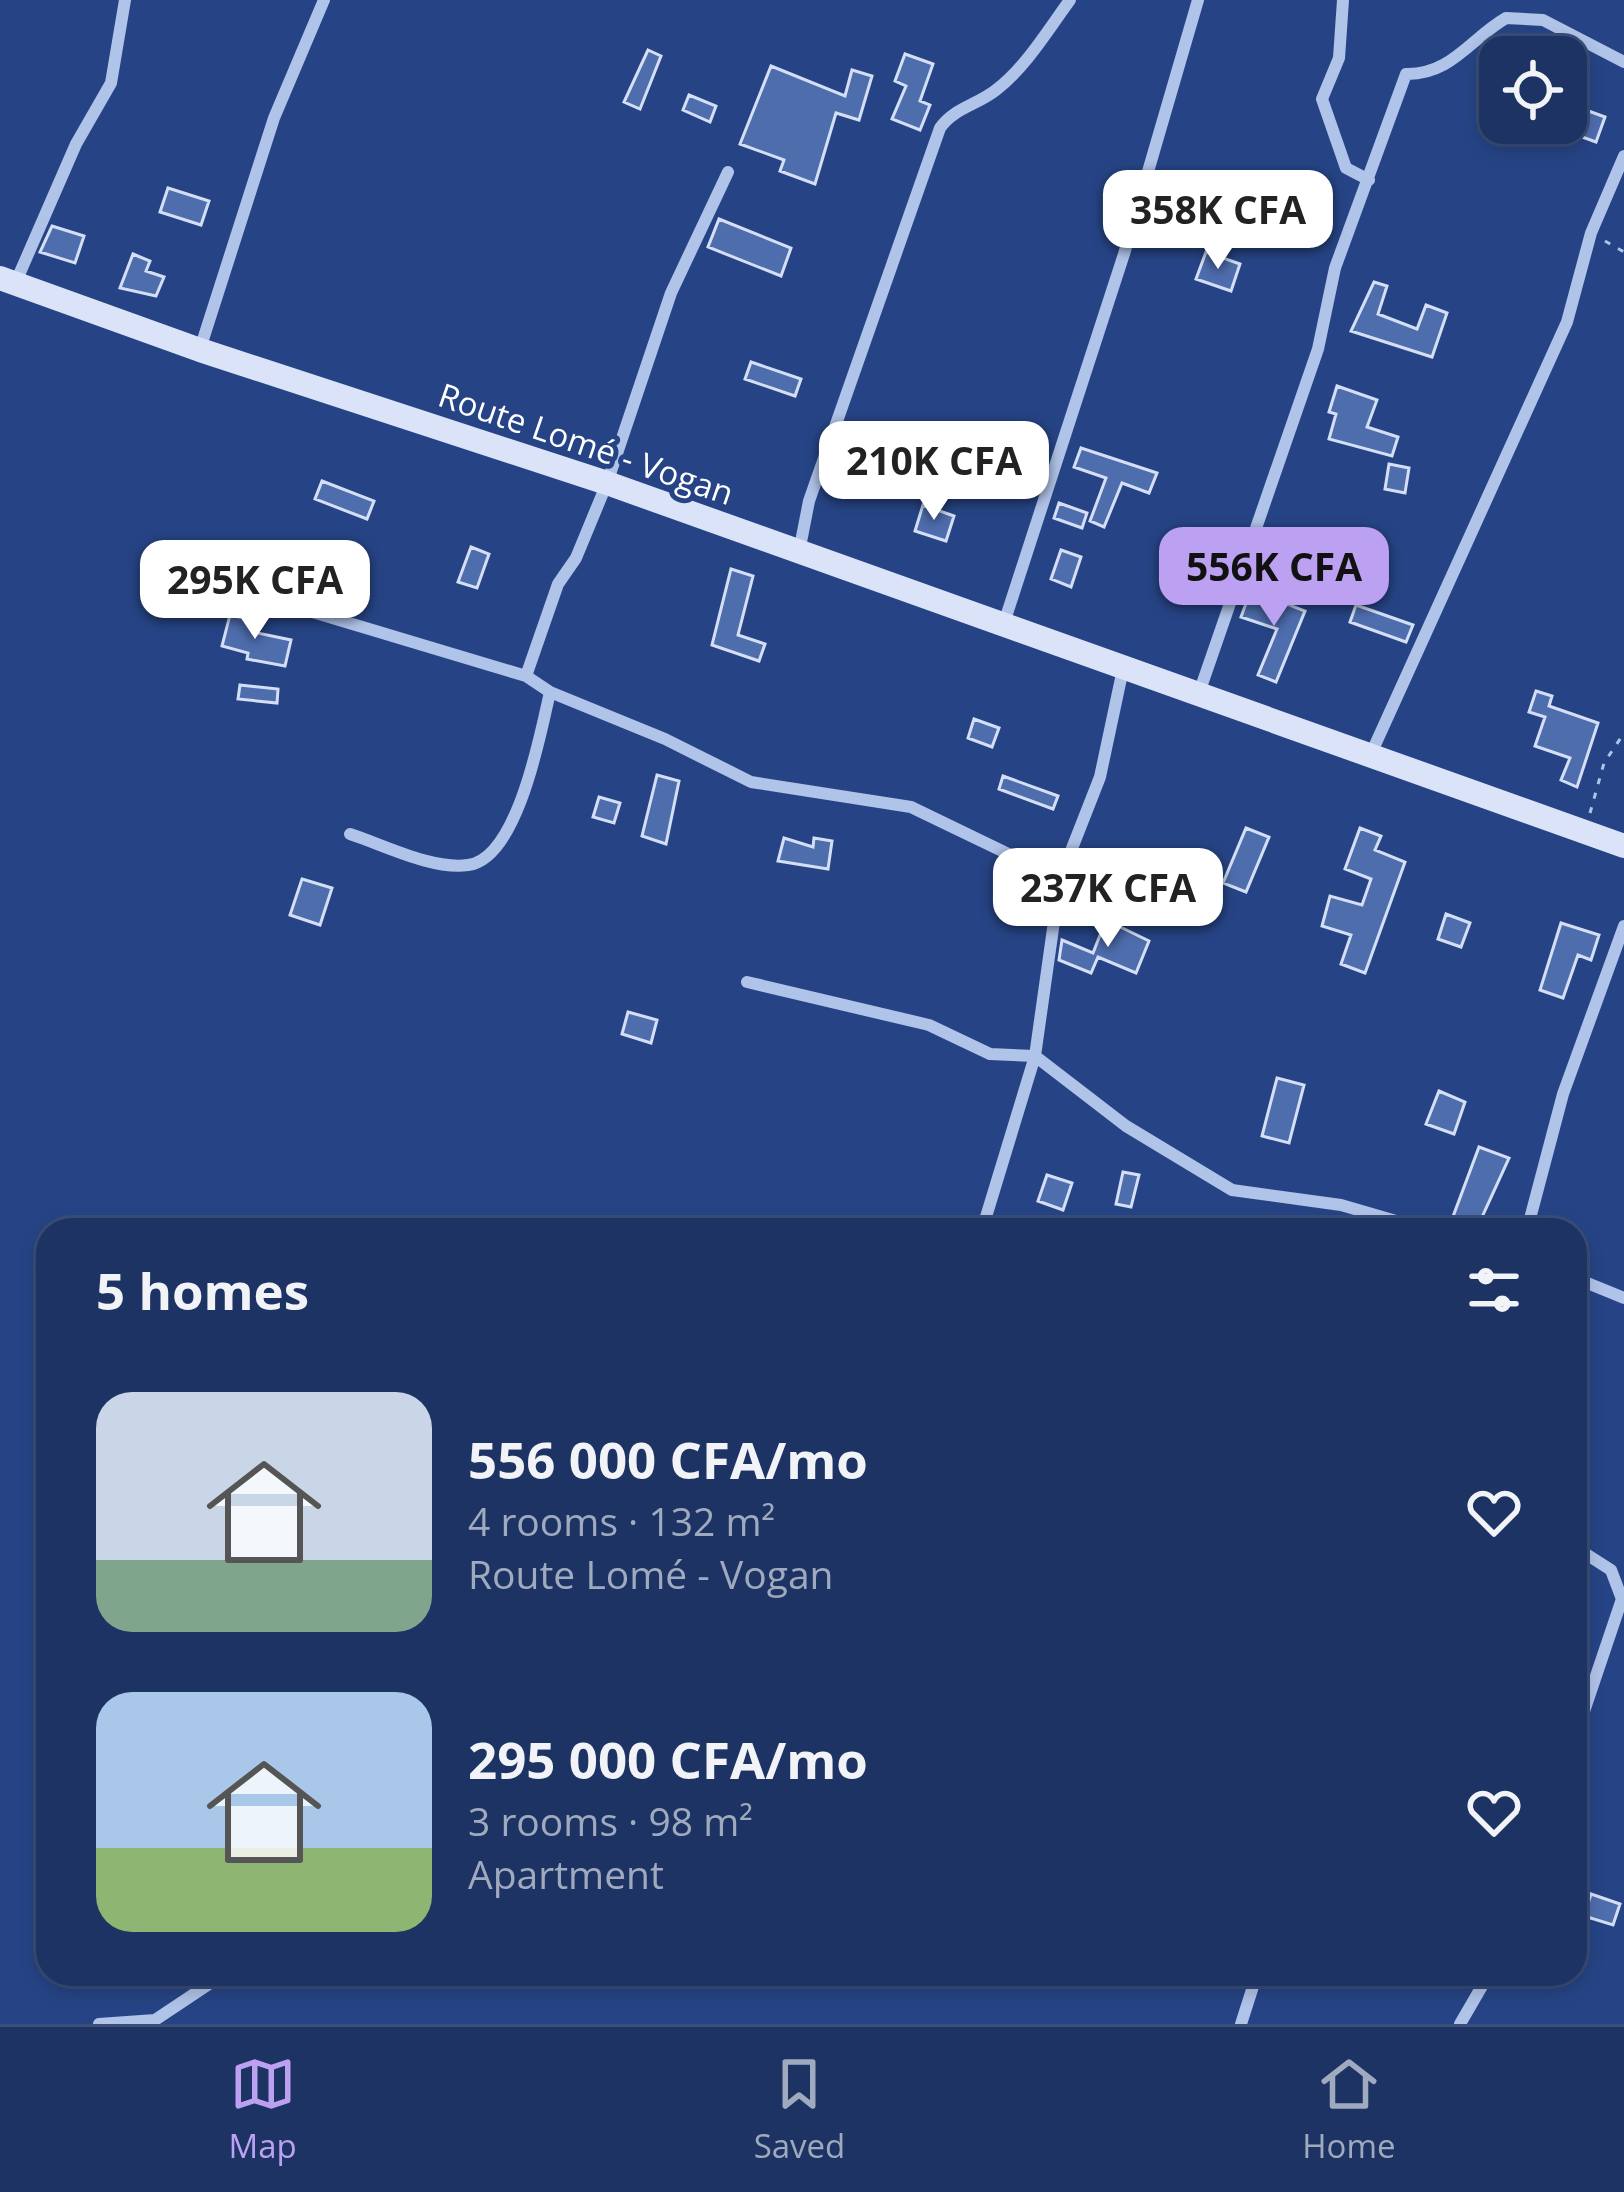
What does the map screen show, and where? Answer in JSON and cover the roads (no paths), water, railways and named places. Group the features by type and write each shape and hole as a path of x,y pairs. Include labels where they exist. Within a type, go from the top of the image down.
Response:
{"main road":[{"name":"Route Lomé - Vogan","path":"8,281 200,350 607,483 1624,846"}],"street":[{"path":"8,281 111,83 125,0"},
{"path":"200,350 274,118 324,0"},
{"path":"799,553 809,501 940,128 949,116 994,92 1070,0"},
{"path":"1003,626 1124,254 1198,0"},
{"path":"1343,0 1339,58 1322,99 1346,167 1369,180"},
{"path":"1198,694 1318,349 1335,268 1406,74 1428,74 1456,60 1506,18 1543,20 1624,62"},
{"path":"1370,757 1567,322 1591,233 1624,156"},
{"path":"526,676 558,584 576,558 607,483 671,293 728,172"},
{"path":"252,594 526,676 550,692 665,739 751,782 911,807 1060,879"},
{"path":"986,1218 1036,1056 1060,879 1100,777 1124,669"},
{"path":"350,834 436,862 471,866 484,858 529,785 550,692"},
{"path":"1530,1218 1563,1094 1624,926"},
{"path":"747,982 929,1025 990,1054 1036,1056 1126,1126 1232,1190 1341,1205 1386,1218"},
{"path":"1587,1283 1624,1298"},
{"path":"1587,1555 1611,1570 1622,1599 1587,1703"},
{"path":"99,2024 155,2020 206,1986"},
{"path":"1241,2024 1253,1986"},
{"path":"1460,2024 1482,1986"}]}
